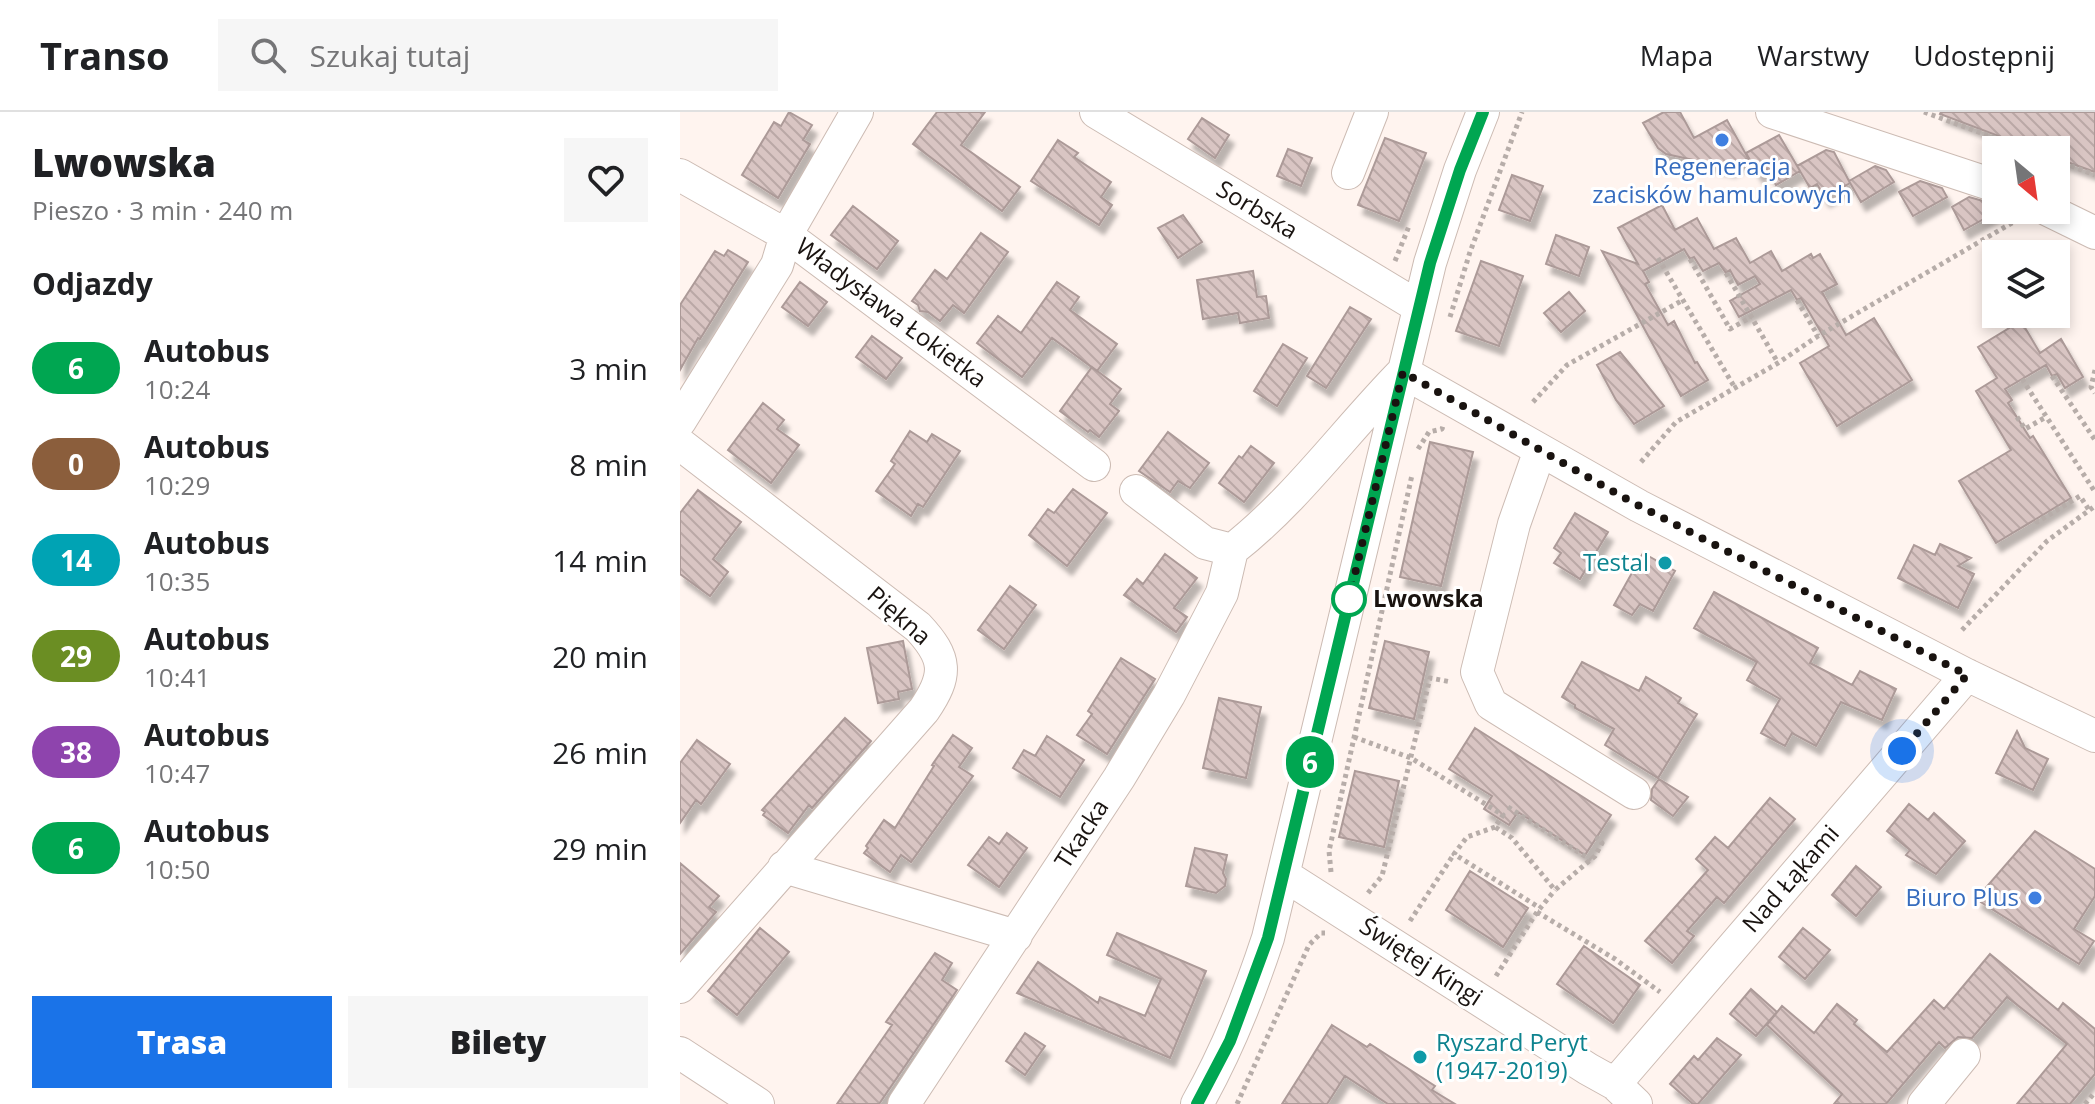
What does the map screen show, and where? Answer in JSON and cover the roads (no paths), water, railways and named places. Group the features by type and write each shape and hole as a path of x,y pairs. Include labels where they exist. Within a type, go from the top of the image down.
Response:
{"street":[{"path":"680,421 777,265 786,235 857,112"},
{"name":"Sorbska","path":"1096,112 1419,307"},
{"path":"1348,173 1372,112"},
{"path":"1772,112 1982,181"},
{"path":"1197,1104 1230,1041 1268,938 1419,307 1472,115"},
{"name":"Władysława Łokietka","path":"680,175 786,235 1094,465"},
{"path":"2070,221 2095,233"},
{"path":"1403,372 1639,506 1967,675 2095,736"},
{"path":"1136,491 1205,543 1232,550 1292,498 1357,419 1403,372"},
{"name":"Piękna","path":"680,444 918,627 936,647 942,666 938,690 924,710 680,987"},
{"path":"1540,450 1514,524 1477,672 1491,704 1634,793"},
{"name":"Tkacka","path":"904,1104 1119,778 1169,695 1222,593 1232,550"},
{"name":"Nad Łąkami","path":"1627,1097 1967,675"},
{"path":"784,867 1016,936"},
{"name":"Świętej Kingi","path":"1284,875 1627,1097"},
{"path":"680,1053 758,1104"},
{"path":"1924,1104 1964,1055"}],"place":[{"name":"Regeneracja zacisków hamulcowych","path":"1722,140"},
{"name":"Testal","path":"1665,563"},
{"name":"Lwowska","path":"1349,599"},
{"name":"Biuro Plus","path":"2035,898"},
{"name":"Ryszard Peryt (1947-2019)","path":"1420,1057"}]}
